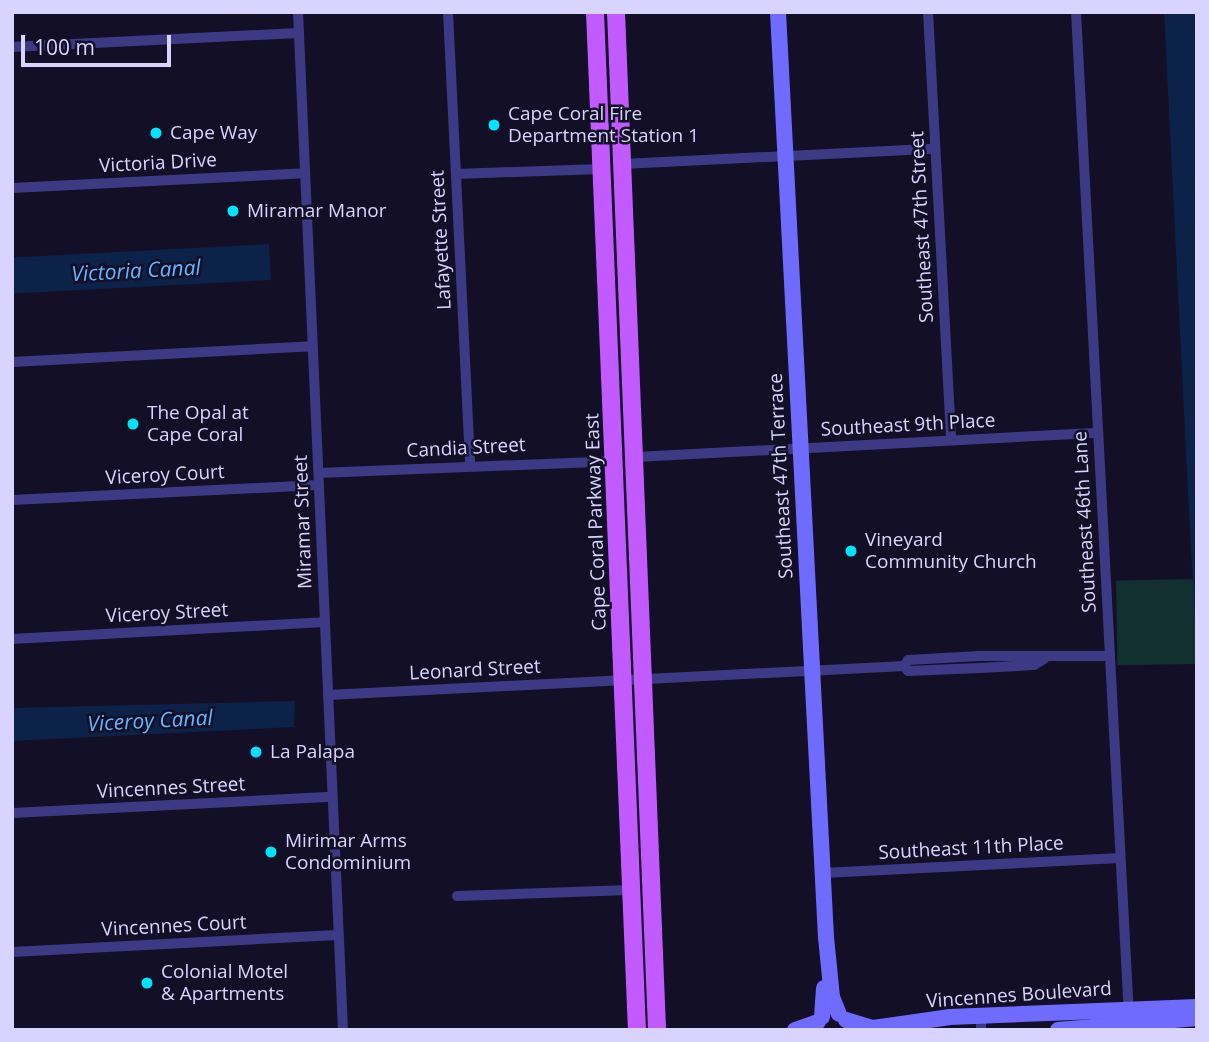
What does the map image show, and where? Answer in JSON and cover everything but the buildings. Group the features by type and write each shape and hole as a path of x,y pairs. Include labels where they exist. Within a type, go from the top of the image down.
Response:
{"main road":[{"name":"Cape Coral Parkway East","path":"595,12 623,680 629,890 637,1030"},
{"path":"616,12 645,679 657,1030"},
{"path":"597,54 607,72 613,153 623,164"},
{"path":"601,169 615,190 620,254 628,277"},
{"path":"609,351 618,366 625,446 636,457"},
{"path":"614,461 625,472 631,543 640,566"}],"street":[{"name":"Miramar Street","path":"298,12 343,1030"},
{"name":"Lafayette Street","path":"448,12 470,465"},
{"name":"Southeast 47th Terrace","path":"778,12 826,937 832,998 845,1021"},
{"name":"Southeast 47th Street","path":"928,12 933,149 951,440"},
{"name":"Southeast 46th Lane","path":"1076,12 1129,1021"},
{"path":"12,47 299,33"},
{"path":"623,164 933,149"},
{"path":"456,174 601,169"},
{"name":"Victoria Drive","path":"12,188 305,173"},
{"path":"12,362 313,346"},
{"name":"Southeast 9th Place","path":"636,457 1098,433"},
{"name":"Candia Street","path":"319,479 470,465 614,461"},
{"name":"Viceroy Court","path":"12,500 319,479"},
{"name":"Viceroy Street","path":"12,639 324,622"},
{"name":"Leonard Street","path":"328,695 904,666 908,660 979,656 1033,654 1044,659 1110,656"},
{"name":"Vincennes Street","path":"12,813 332,797"},
{"name":"Southeast 11th Place","path":"823,873 1120,859"},
{"path":"457,896 629,890"},
{"name":"Vincennes Court","path":"12,952 338,935"},
{"name":"Southeast 47th Terrace","path":"818,1023 826,937"},
{"name":"Vincennes Boulevard","path":"1058,1030 1129,1021 1197,1007"},
{"name":"Vincennes Boulevard","path":"845,1021 873,1028 950,1017 981,1024 1197,1018"},
{"path":"795,1030 818,1023 845,1021"}],"green space":[{"path":"1195,579 1196,664 1117,665 1116,580"}],"water":[{"path":"1164,12 1197,12 1197,654 1189,513"},
{"name":"Victoria Canal","path":"269,244 271,280 14,293 12,257"},
{"name":"Viceroy Canal","path":"295,701 294,727 12,741 12,708"}],"place":[{"name":"Cape Coral Fire Department Station 1","path":"494,125"},
{"name":"Cape Way","path":"156,133"},
{"name":"Miramar Manor","path":"233,211"},
{"name":"The Opal at Cape Coral","path":"133,424"},
{"name":"Vineyard Community Church","path":"851,551"},
{"name":"La Palapa","path":"256,752"},
{"name":"Mirimar Arms Condominium","path":"271,852"},
{"name":"Colonial Motel & Apartments","path":"147,983"}]}
